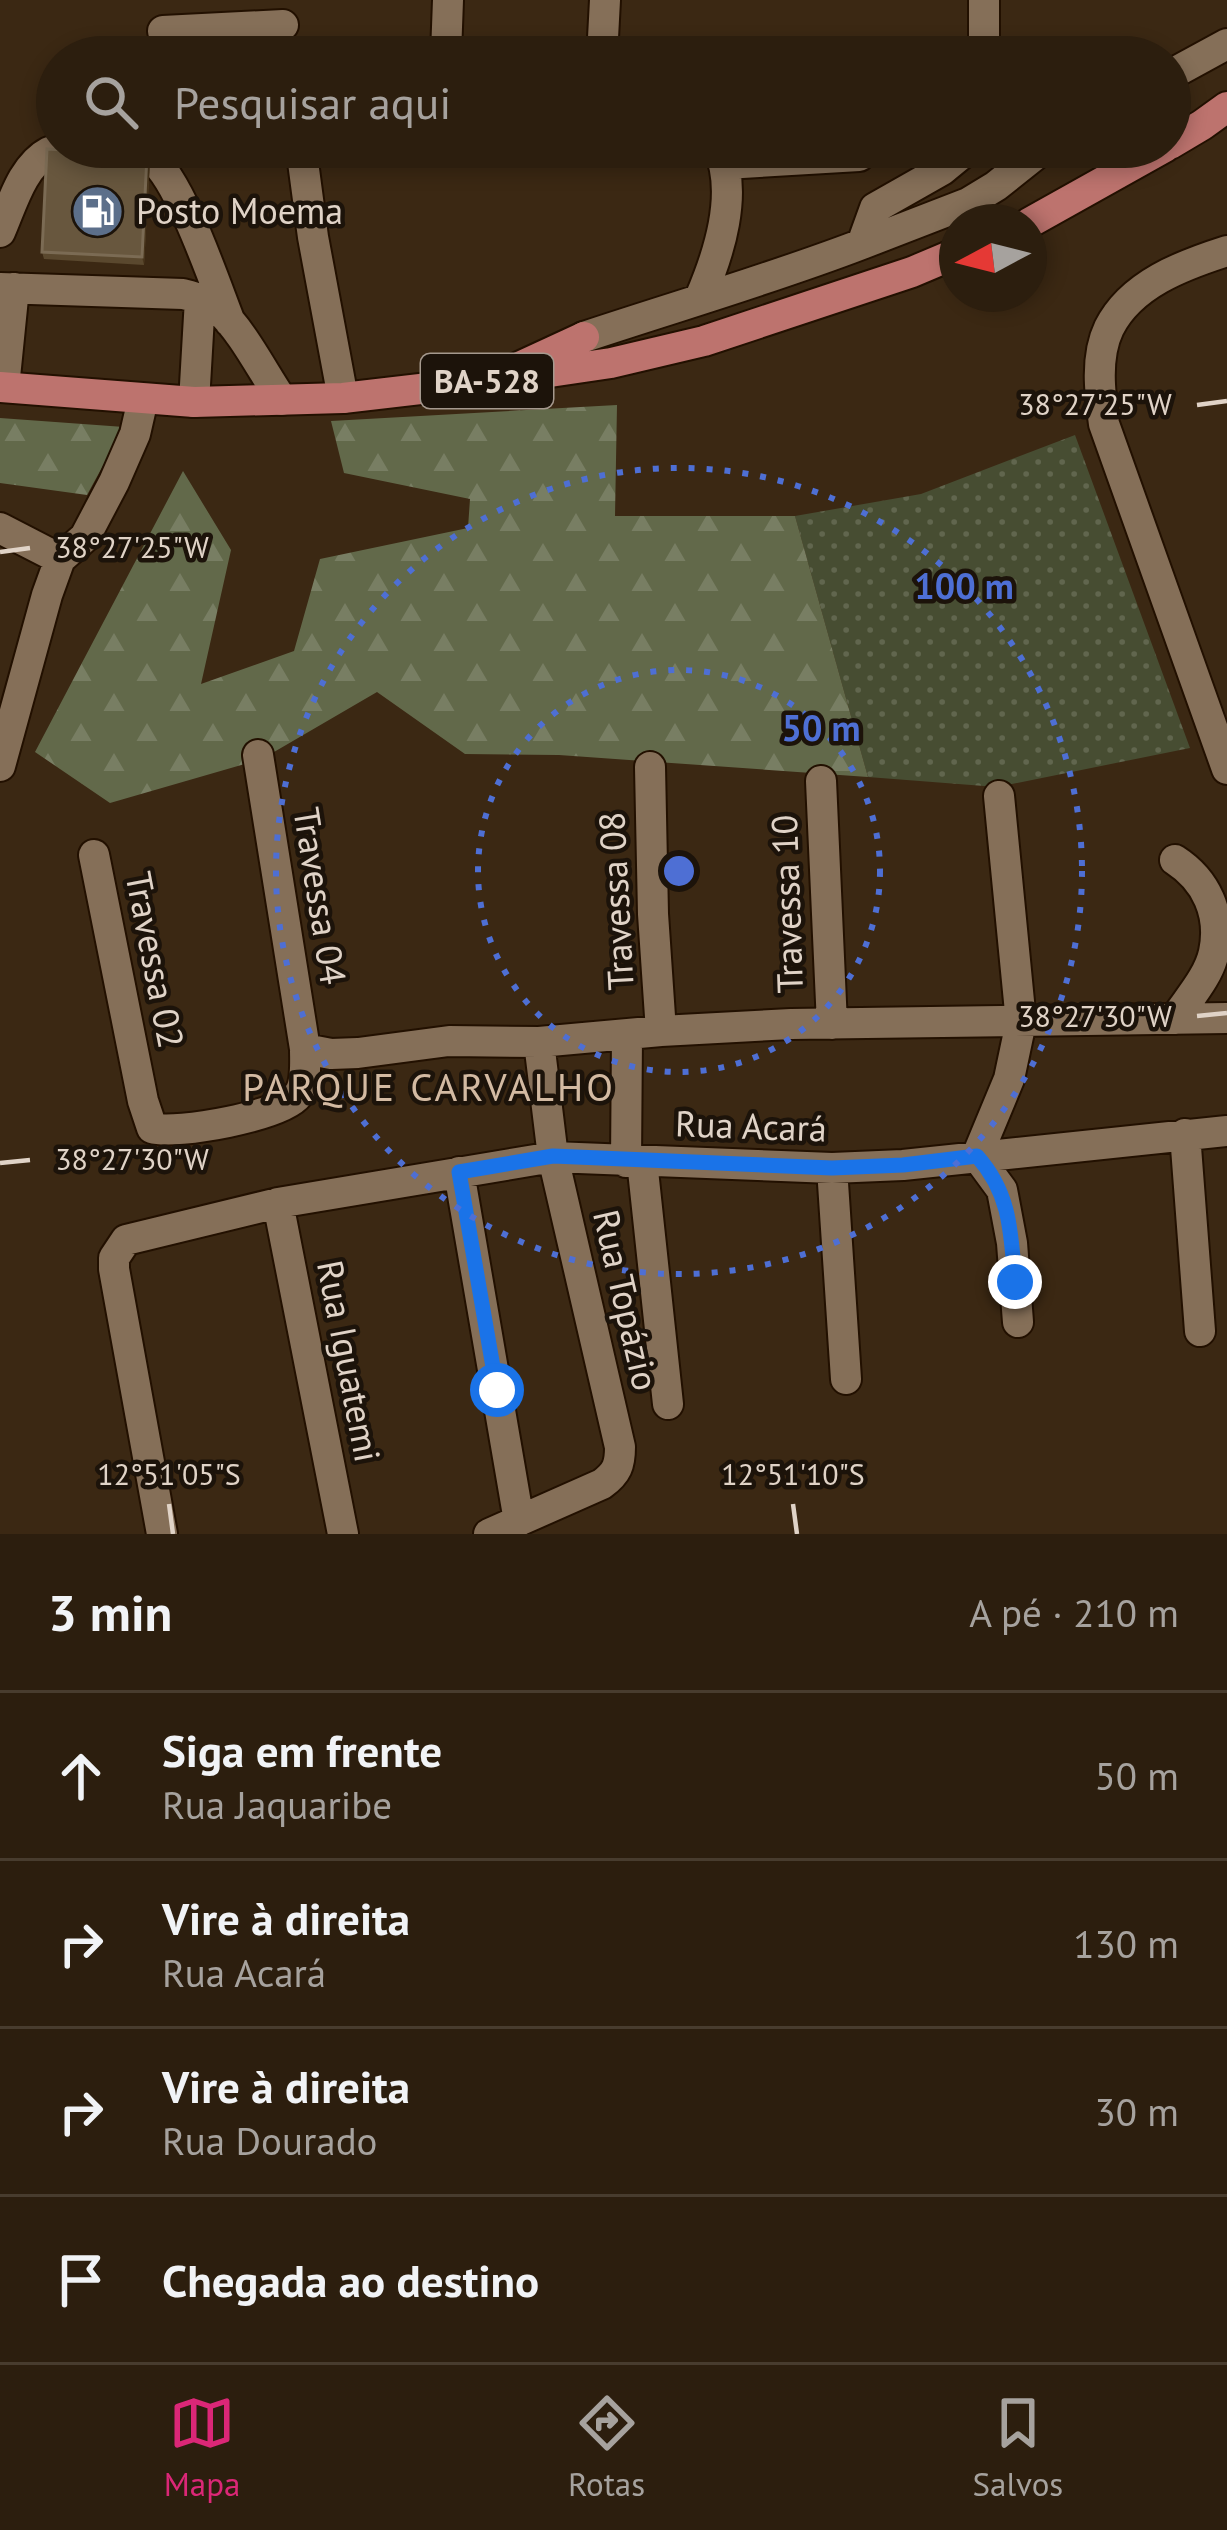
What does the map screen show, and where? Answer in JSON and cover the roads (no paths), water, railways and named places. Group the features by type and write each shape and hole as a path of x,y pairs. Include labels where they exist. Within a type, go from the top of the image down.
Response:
{"main road":[{"path":"1191,133 1219,118"},
{"path":"1047,213 1128,168"},
{"name":"BA-528","path":"2,387 194,402 343,398 489,381 611,363 704,341 939,260"},
{"path":"489,381 584,337"}],"street":[{"path":"447,36 448,0"},
{"path":"603,36 605,0"},
{"path":"984,0 984,36"},
{"path":"163,31 226,14 285,34"},
{"path":"1191,64 1227,44"},
{"path":"0,232 36,161"},
{"path":"165,168 230,322"},
{"path":"304,168 343,398"},
{"path":"700,298 721,236 723,168"},
{"path":"862,244 874,208 866,168"},
{"path":"874,208 944,168"},
{"path":"584,337 777,277 968,203 1019,168"},
{"path":"1227,250 1159,278 1131,300 1109,328 1100,391 1103,424 1227,770"},
{"path":"2,387 7,288 183,294 219,310 282,400"},
{"path":"194,402 200,299"},
{"path":"0,766 60,559 85,537 115,482 135,434 143,399"},
{"path":"0,528 60,559"},
{"name":"Travessa 04","path":"258,755 305,1049"},
{"name":"Travessa 08","path":"650,767 653,914 662,1031"},
{"name":"Travessa 10","path":"821,781 832,1024"},
{"path":"999,796 1021,1022 1009,1079 977,1156 1002,1190 1018,1322"},
{"name":"Travessa 02","path":"94,855 152,1128 161,1131 262,1113 295,1099 304,1079 305,1049"},
{"path":"1175,860 1194,872 1208,892 1215,922 1214,952 1175,1018"},
{"path":"305,1049 331,1054 449,1041 539,1042 832,1024 1227,1018"},
{"name":"Rua Topázio","path":"627,1036 634,1162 668,1404"},
{"name":"Rua Topázio","path":"520,1521 602,1484 615,1474 620,1462 553,1156 539,1042"},
{"name":"Rua Acará","path":"162,1534 114,1270 120,1245 134,1237 278,1203 553,1156 832,1168 903,1165 1227,1131"},
{"path":"1185,1134 1200,1331"},
{"path":"832,1168 845,1379"},
{"path":"459,1172 520,1521 489,1534"},
{"name":"Rua Iguatemi","path":"278,1203 343,1534"}],"place":[{"name":"Posto Moema","path":"97,211"}],"district":[{"name":"PARQUE CARVALHO","path":"429,1087"}]}
